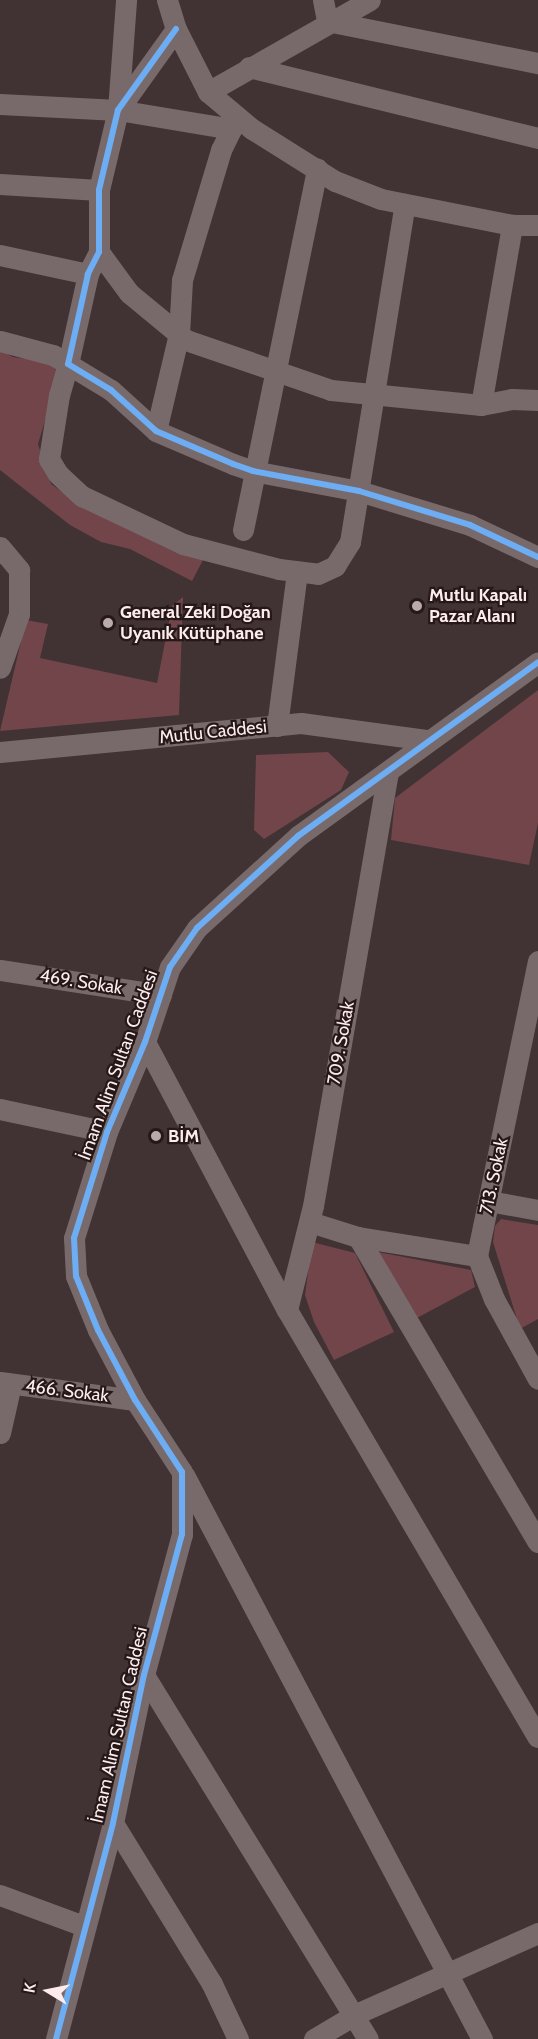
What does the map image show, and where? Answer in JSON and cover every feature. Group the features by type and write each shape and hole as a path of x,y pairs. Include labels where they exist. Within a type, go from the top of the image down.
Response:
{"street":[{"path":"126,0 118,110 99,190 99,252 88,274 49,459 67,484 119,516 183,544 297,571 318,574 335,566 350,542 405,204"},
{"path":"167,0 176,28 208,92 234,123 317,170 381,199 512,225 538,225"},
{"path":"323,0 327,21"},
{"path":"208,92 327,21 370,0"},
{"path":"327,21 538,63"},
{"path":"118,110 176,28"},
{"path":"249,67 538,138"},
{"path":"0,104 118,110 234,123"},
{"path":"156,431 179,334 182,280 234,123"},
{"path":"243,530 253,471 317,170"},
{"path":"0,184 99,190"},
{"path":"481,405 512,225"},
{"path":"99,252 129,293 186,340 331,390 375,397 481,405 512,399 538,400"},
{"path":"0,255 88,274"},
{"path":"0,341 53,355 111,390 156,431 253,471 359,491 470,525 538,557"},
{"path":"0,548 19,570 18,614 0,668"},
{"path":"277,726 297,571"},
{"name":"İmam Alim Sultan Caddesi","path":"56,2039 113,1823 144,1675 183,1534 182,1472 135,1400 76,1276 74,1238 107,1132 145,1042 170,967 196,928 298,836 388,774 426,740 538,662"},
{"name":"Mutlu Caddesi","path":"0,753 301,723 426,740"},
{"name":"709. Sokak","path":"287,1310 310,1222 388,774"},
{"name":"713. Sokak","path":"477,1256 538,961"},
{"name":"469. Sokak","path":"0,970 161,995"},
{"path":"145,1042 287,1310 538,1737"},
{"path":"0,1109 107,1132"},
{"path":"489,1201 538,1210"},
{"path":"310,1222 358,1238 477,1256 509,1329 538,1379"},
{"path":"358,1238 538,1542"},
{"path":"0,1433 5,1383"},
{"name":"466. Sokak","path":"5,1383 135,1400"},
{"path":"182,1472 482,2039"},
{"path":"144,1675 356,2014 368,2039"},
{"path":"113,1823 212,1984 238,2039"},
{"path":"0,1895 84,1926"},
{"path":"314,2039 356,2014 538,1933"}],"shaded area":[{"path":"0,350 13,357 50,362 59,374 38,444 51,484 80,505 203,560 192,581 130,549 101,542 70,525 0,470"},
{"path":"183,597 179,715 0,731 26,620 48,624 40,658 157,683 172,606"},
{"path":"538,690 538,823 529,865 391,840 395,798"},
{"path":"328,752 349,772 341,790 264,839 254,830 256,755"},
{"path":"501,1219 538,1225 538,1319 520,1329 493,1242 495,1226"},
{"path":"312,1242 355,1253 394,1332 334,1360 314,1322 305,1295"},
{"path":"378,1252 471,1270 475,1287 415,1319"}],"cycle path":[{"path":"176,29 118,110 99,190 99,252 88,274 68,364 111,390 156,431 233,464 253,471 359,491 470,525 538,557"},
{"path":"56,2039 113,1823 144,1675 182,1534 182,1472 135,1400 98,1330 76,1276 74,1238 107,1132 145,1042 170,967 197,928 298,836 538,662"}],"place":[{"name":"Mutlu Kapalı Pazar Alanı","path":"417,606"},
{"name":"General Zeki Doğan Uyanık Kütüphane","path":"108,623"},
{"name":"BİM","path":"156,1136"}]}
